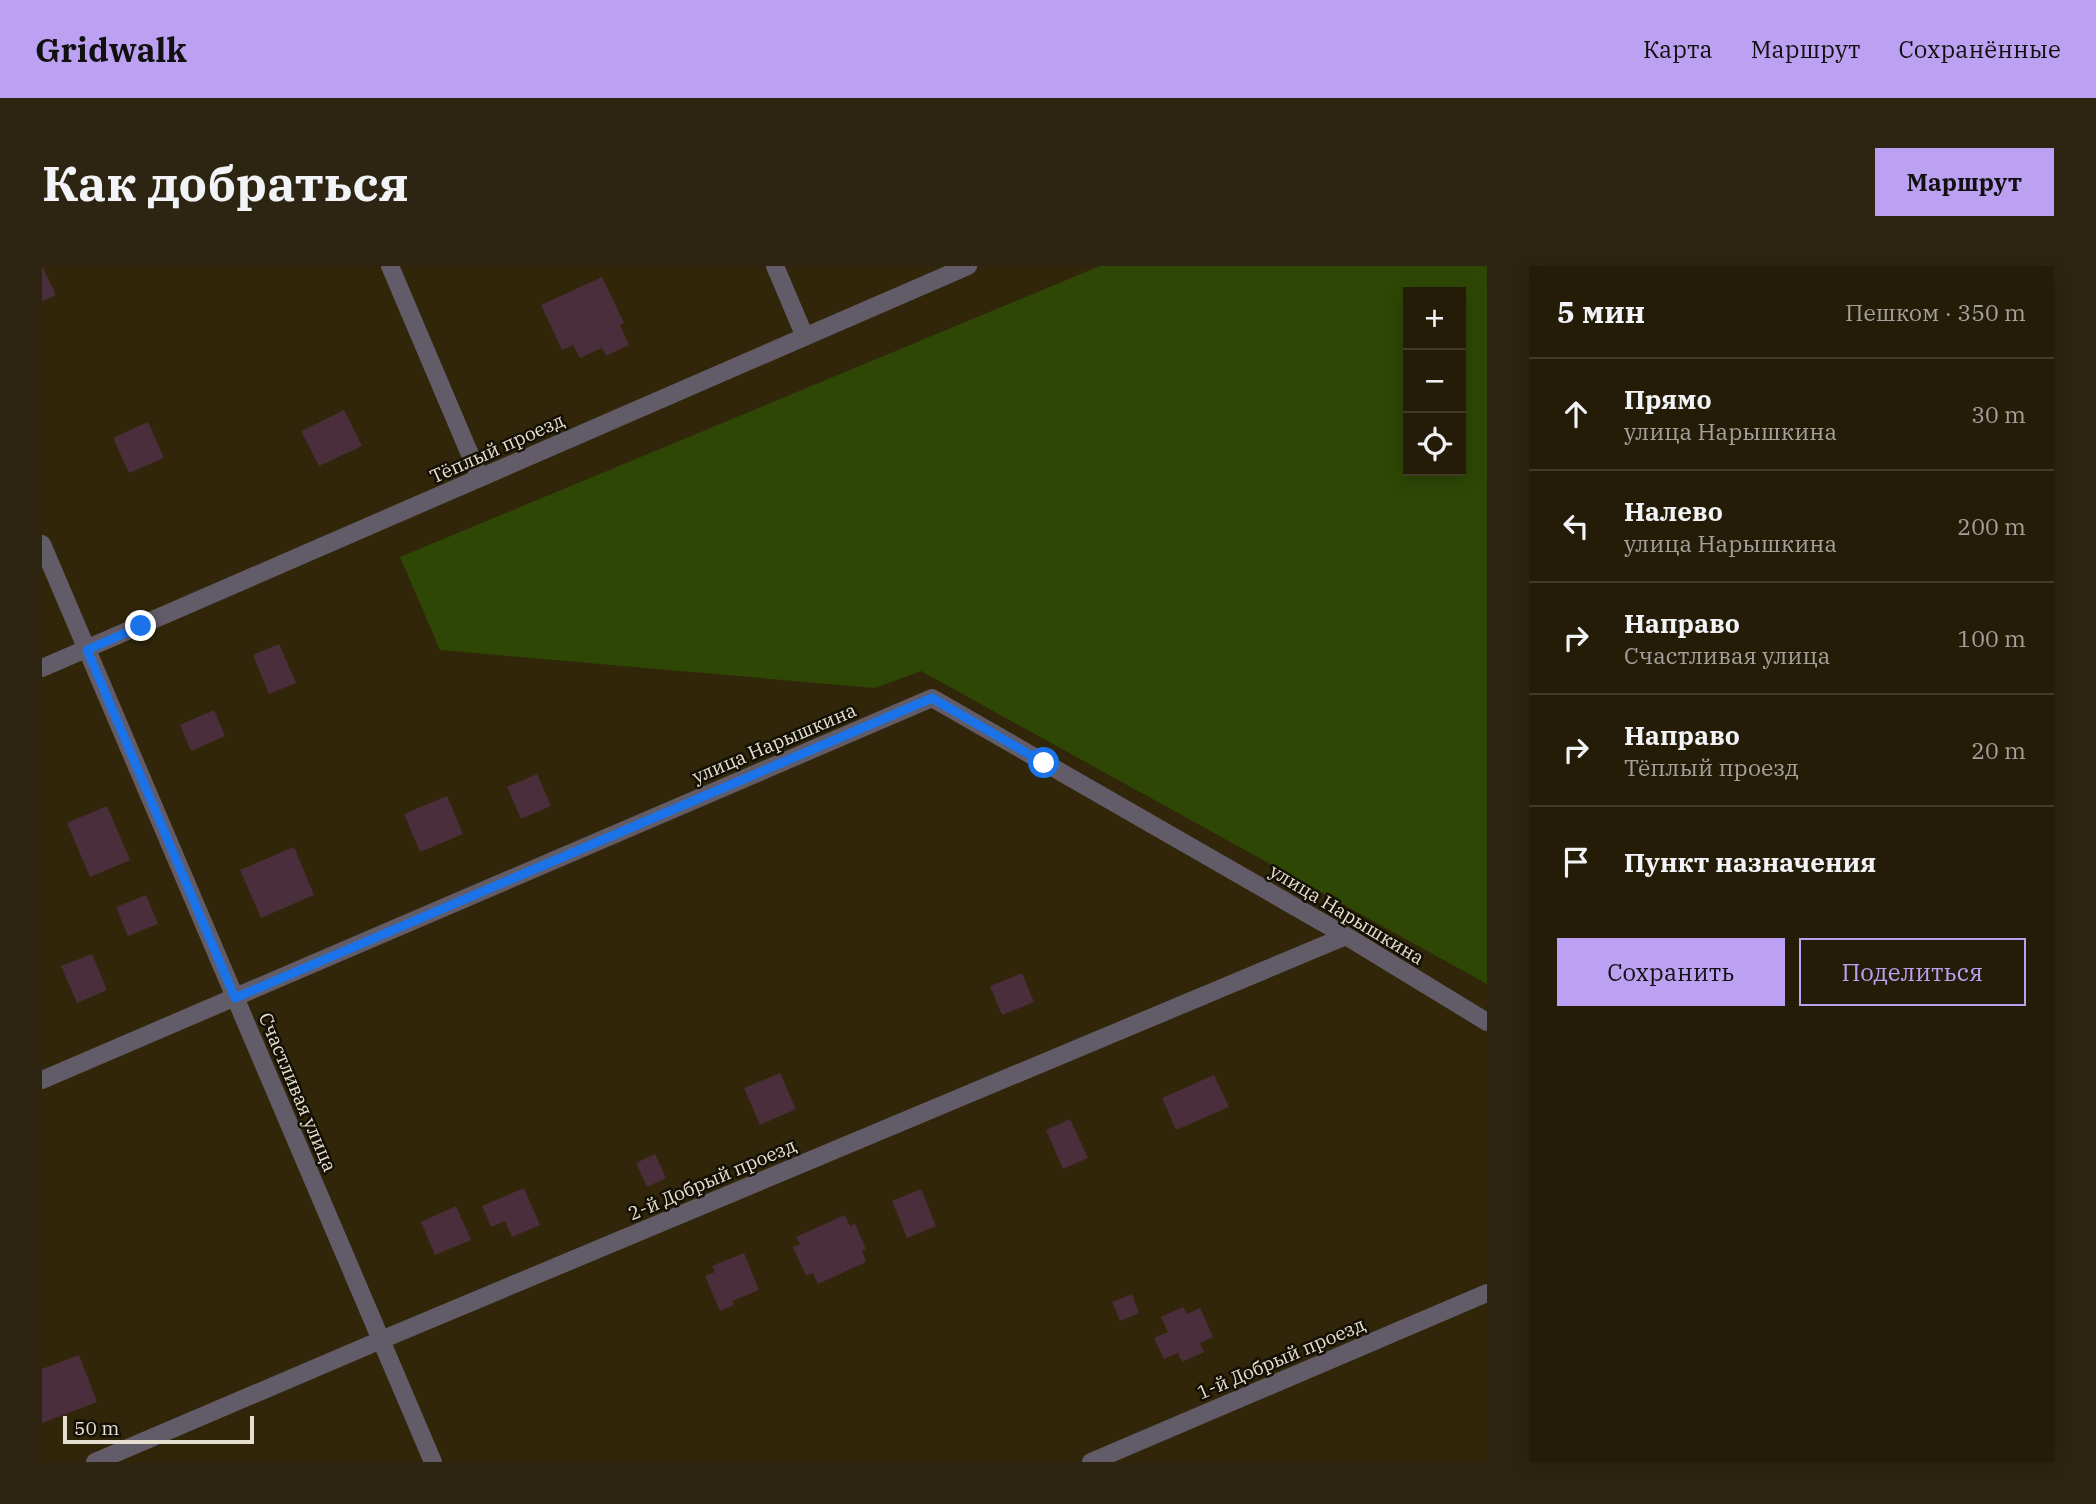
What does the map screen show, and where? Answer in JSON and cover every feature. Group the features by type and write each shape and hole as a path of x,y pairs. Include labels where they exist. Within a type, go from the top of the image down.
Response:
{"street":[{"path":"390,266 480,478"},
{"path":"775,266 805,337"},
{"name":"Тёплый проезд","path":"42,668 968,266"},
{"name":"Счастливая улица","path":"42,544 433,1462"},
{"name":"улица Нарышкина","path":"42,1080 932,698 1346,936 1487,1022"},
{"name":"2-й Добрый проезд","path":"95,1462 1346,936"},
{"name":"1-й Добрый проезд","path":"1091,1462 1487,1293"}],"green space":[{"path":"1100,266 1487,266 1487,984 921,671 875,688 440,650 400,557"}],"building":[{"path":"42,266 56,295 42,301"},
{"path":"602,277 624,323 620,325 629,345 606,356 602,348 580,358 573,345 562,350 541,305"},
{"path":"344,410 362,446 319,466 301,431"},
{"path":"148,422 164,458 129,473 113,438"},
{"path":"279,644 296,683 269,694 253,655"},
{"path":"214,710 225,736 191,751 180,725"},
{"path":"537,774 551,806 521,819 507,787"},
{"path":"447,796 463,834 420,852 404,814"},
{"path":"107,806 130,860 90,877 67,823"},
{"path":"294,847 314,895 261,918 240,870"},
{"path":"146,895 158,924 128,936 116,907"},
{"path":"92,954 107,990 77,1003 61,966"},
{"path":"1022,973 1034,1002 1002,1015 990,986"},
{"path":"780,1073 796,1109 760,1125 744,1088"},
{"path":"1214,1075 1229,1107 1176,1130 1162,1098"},
{"path":"1070,1119 1088,1158 1063,1169 1046,1130"},
{"path":"655,1154 666,1178 647,1187 636,1163"},
{"path":"524,1188 540,1225 512,1237 505,1221 491,1227 482,1206"},
{"path":"921,1189 936,1226 907,1238 892,1201"},
{"path":"456,1206 471,1240 435,1255 421,1222"},
{"path":"845,1215 850,1226 855,1224 866,1249 862,1251 866,1262 818,1284 813,1273 806,1276 793,1247 800,1244 796,1237"},
{"path":"744,1253 759,1290 732,1301 734,1305 720,1311 705,1276 715,1272 712,1266"},
{"path":"1132,1294 1139,1313 1120,1321 1112,1302"},
{"path":"1183,1307 1187,1314 1200,1308 1213,1337 1200,1343 1204,1352 1182,1362 1178,1353 1164,1359 1154,1338 1168,1332 1161,1317"},
{"path":"79,1355 97,1402 42,1423 42,1369"}],"route":[{"path":"141,626 87,650 235,998 932,698 1044,763"}]}
